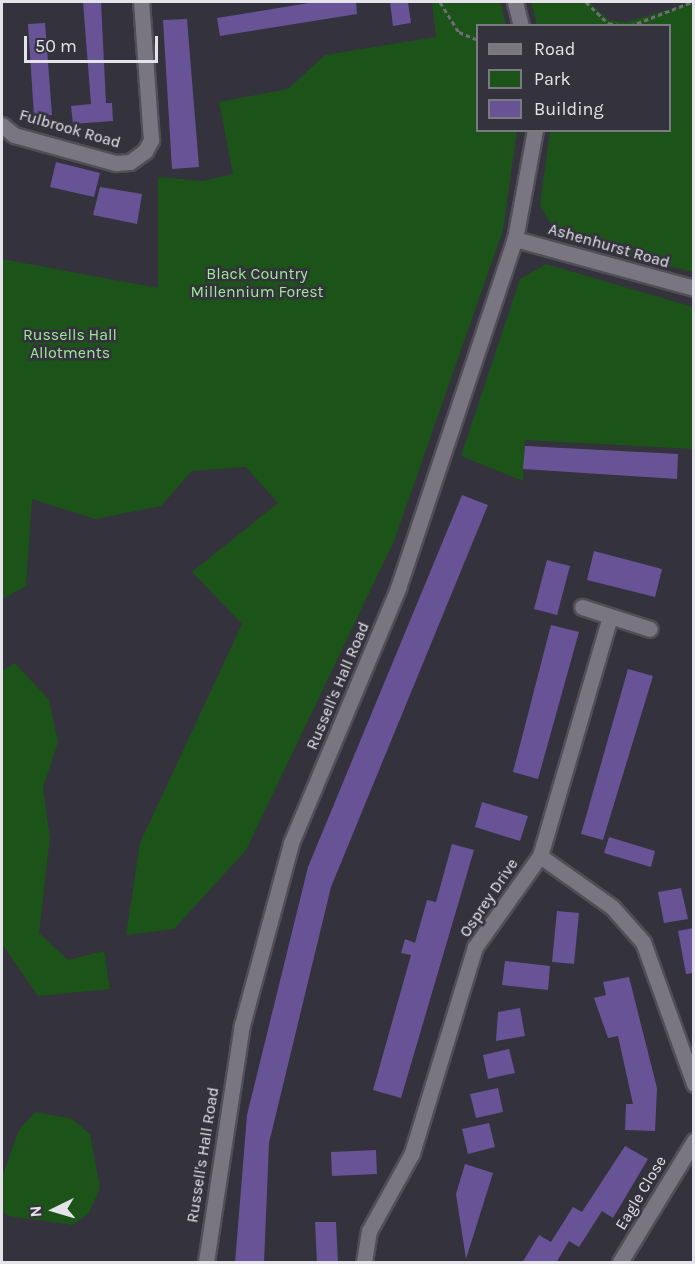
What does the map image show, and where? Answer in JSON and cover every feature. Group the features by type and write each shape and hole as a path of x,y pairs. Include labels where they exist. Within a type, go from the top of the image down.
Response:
{"street":[{"name":"Fulbrook Road","path":"2,125 14,135 116,163 130,162 151,140 141,2"},
{"path":"515,2 520,24"},
{"name":"Russell's Hall Road","path":"206,1263 243,1025 291,843 398,588 515,239 535,132"},
{"name":"Ashenhurst Road","path":"515,239 693,288"},
{"path":"582,607 650,629"},
{"name":"Osprey Drive","path":"364,1263 369,1231 412,1153 475,947 540,856 610,617"},
{"path":"540,856 612,907 643,942 693,1084"},
{"name":"Eagle Close","path":"620,1263 693,1141"}],"path":[{"path":"440,2 459,32 476,40"},
{"path":"586,2 608,23 613,24"},
{"path":"635,24 692,2"}],"green space":[{"path":"432,2 500,2 506,24 476,24 476,132 517,132 503,230 394,541 246,850 174,929 126,935 140,843 242,624 192,572 278,503 246,467 192,471 161,506 95,519 32,499 26,586 2,599 2,259 158,288 158,177 203,181 233,174 219,102 288,89 325,55 436,37"},
{"path":"531,2 589,2 609,20 627,22 693,2 693,272 559,239 540,205 550,132 671,132 671,24 537,24"},
{"path":"546,264 693,307 693,449 525,440 523,481 461,456 520,279"},
{"path":"15,663 49,700 58,742 43,788 50,838 39,933 68,960 104,951 110,989 38,996 2,944 2,671"},
{"path":"35,1112 72,1119 90,1134 100,1188 89,1213 73,1225 8,1216 2,1210 2,1177 19,1130"}],"building":[{"path":"83,2 101,2 106,103 112,103 113,121 73,124 71,106 91,104"},
{"path":"315,2 356,2 357,14 220,36 217,18"},
{"path":"390,2 408,2 411,23 393,26"},
{"path":"187,19 199,167 172,169 163,20"},
{"path":"45,23 52,115 34,116 28,24"},
{"path":"56,162 100,173 94,197 50,187"},
{"path":"100,187 142,194 137,224 93,215"},
{"path":"525,446 678,454 677,479 523,469"},
{"path":"462,495 488,505 331,887 269,1143 264,1263 235,1263 247,1115 308,867"},
{"path":"594,551 662,569 655,597 587,580"},
{"path":"547,560 570,566 557,615 534,609"},
{"path":"551,625 579,632 538,779 513,772"},
{"path":"628,669 653,676 603,840 581,834"},
{"path":"482,802 528,816 520,841 475,827"},
{"path":"609,837 655,851 651,867 604,853"},
{"path":"452,844 474,850 401,1098 373,1090 411,955 401,953 405,939 415,943 427,900 436,902"},
{"path":"681,888 688,919 664,923 658,892"},
{"path":"557,911 579,913 574,964 552,962"},
{"path":"693,928 693,973 686,974 678,931"},
{"path":"505,961 550,966 548,990 502,985"},
{"path":"629,977 657,1088 655,1131 625,1130 626,1104 633,1104 618,1036 608,1038 594,998 606,995 603,982"},
{"path":"520,1008 525,1036 496,1041 498,1012"},
{"path":"509,1049 515,1073 488,1079 483,1055"},
{"path":"498,1088 503,1112 476,1118 470,1094"},
{"path":"489,1123 495,1147 468,1154 462,1129"},
{"path":"625,1146 648,1159 613,1218 602,1211 579,1247 569,1241 556,1263 522,1263 539,1235 551,1242 573,1207 582,1212"},
{"path":"376,1150 377,1174 332,1176 331,1152"},
{"path":"465,1164 493,1173 466,1259 456,1194"},
{"path":"315,1222 336,1222 338,1263 317,1263"}],"park label":[{"name":"Black Country Millennium Forest","path":"257,283"},
{"name":"Russells Hall Allotments","path":"70,344"}]}
